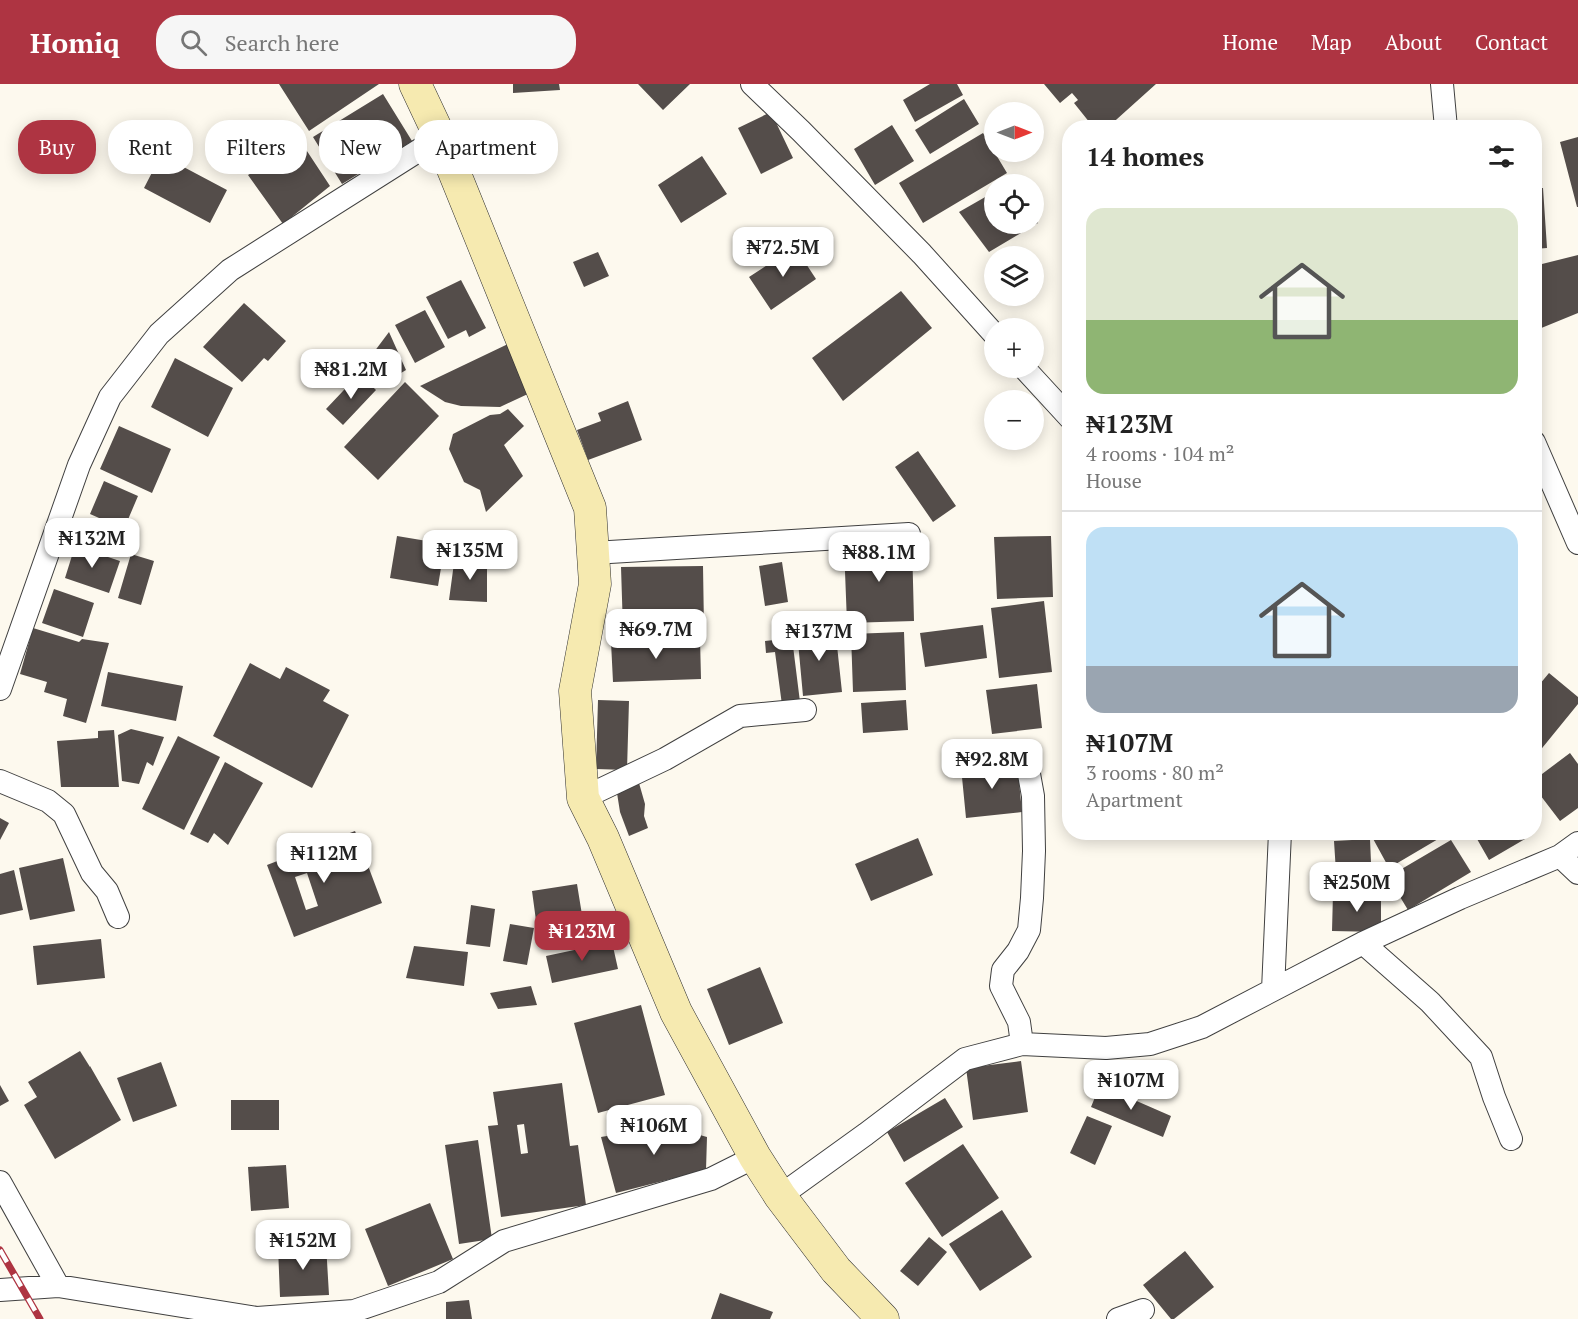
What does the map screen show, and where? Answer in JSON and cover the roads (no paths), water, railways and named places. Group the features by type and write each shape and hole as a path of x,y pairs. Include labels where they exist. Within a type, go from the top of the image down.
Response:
{"street":[{"path":"415,84 432,120"},
{"path":"752,84 801,130 922,254 984,323"},
{"path":"1442,84 1445,120"},
{"path":"0,689 79,465 110,397 159,334 230,270 414,153"},
{"path":"455,174 590,507 595,584 575,692 583,798 603,838 676,1012 755,1157 780,1196 836,1270 883,1319"},
{"path":"1033,378 1062,409"},
{"path":"1542,460 1578,543"},
{"path":"593,553 909,534"},
{"path":"583,798 665,759 740,716 805,710"},
{"path":"1022,1044 1019,1022 1001,986 1003,970 1018,951 1029,930 1034,851 1033,796 1025,752"},
{"path":"0,781 48,801 64,814 92,873 107,891 118,917"},
{"path":"1274,990 1280,840"},
{"path":"780,1196 965,1059 1022,1044 1106,1048 1150,1044 1202,1027 1364,942 1569,849 1578,873"},
{"path":"1364,942 1430,1002 1481,1057 1511,1139"},
{"path":"0,1290 58,1286 257,1318 354,1311 439,1282 504,1241 711,1179 755,1157"},
{"path":"0,1182 58,1286"},
{"path":"1118,1319 1143,1310"}],"railway":[{"path":"0,1250 40,1319"}]}
